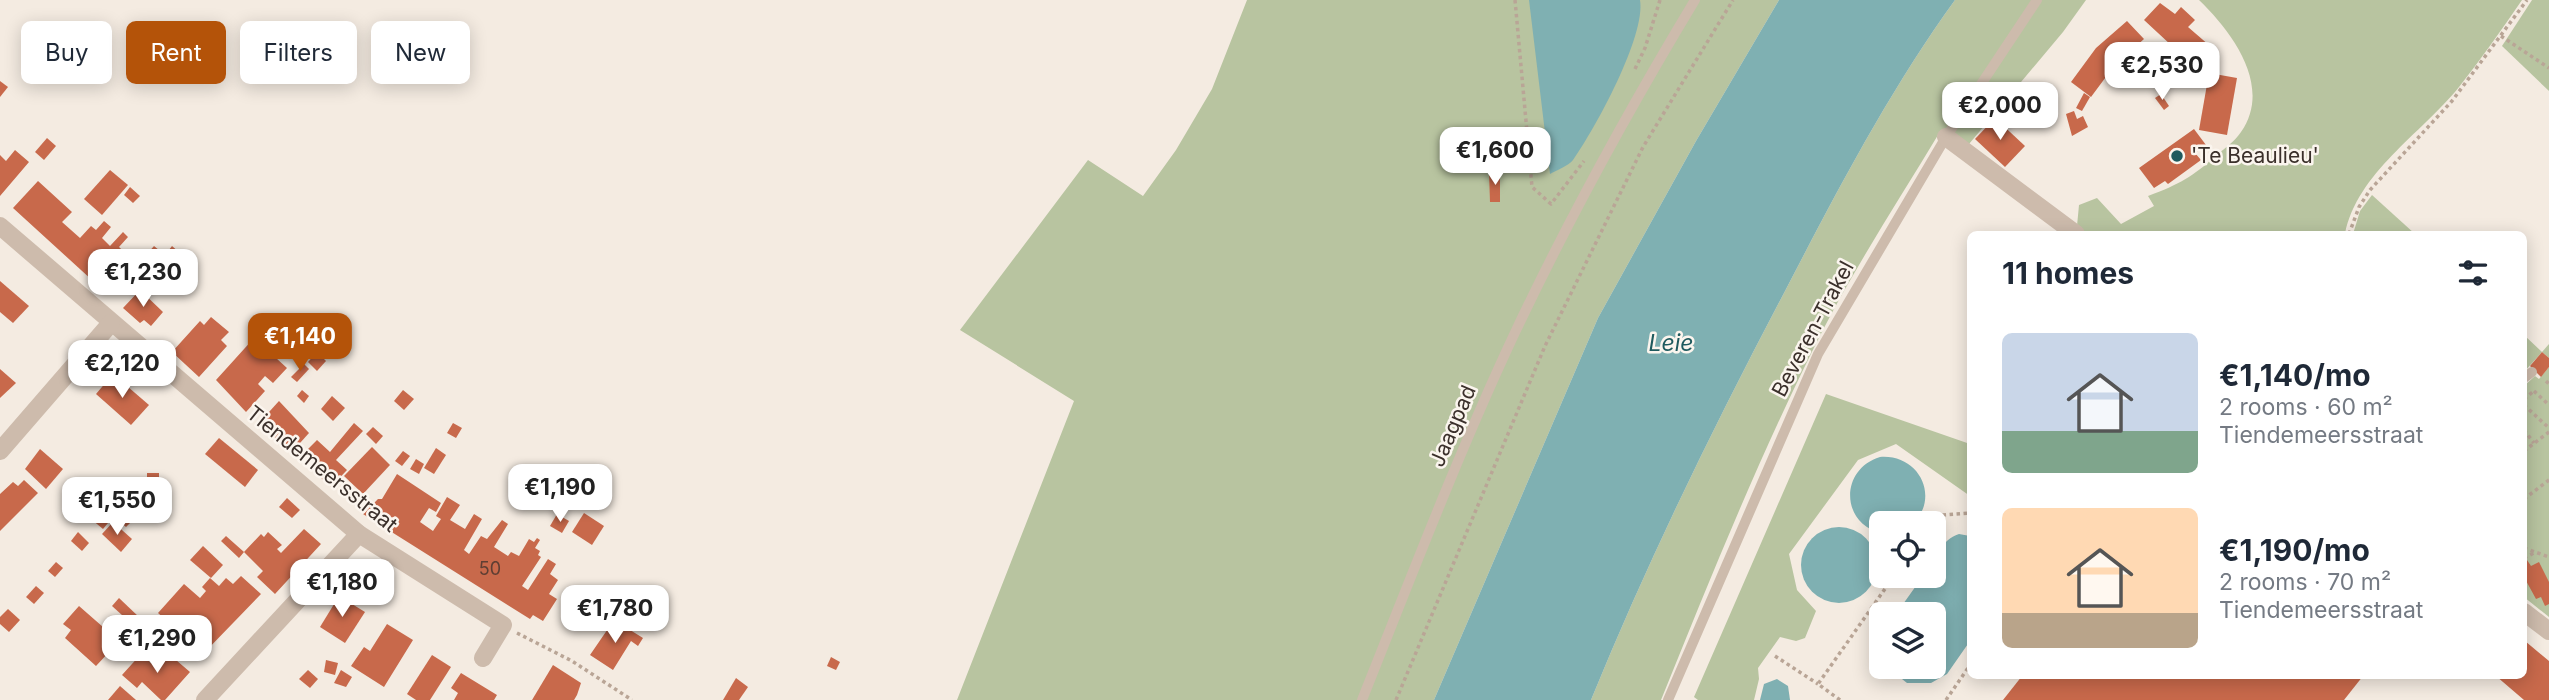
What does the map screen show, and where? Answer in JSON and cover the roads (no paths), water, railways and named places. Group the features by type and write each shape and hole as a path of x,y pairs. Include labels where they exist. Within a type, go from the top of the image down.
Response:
{"street":[{"path":"1946,137 2072,231"},
{"name":"Tiendemeersstraat","path":"0,226 359,534 503,625 483,658"},
{"path":"0,451 111,323"},
{"path":"205,700 359,534"},
{"path":"2527,614 2549,631"}],"lane":[{"name":"Jaagpad","path":"1362,700 1465,444 1510,342 1595,173 1695,0"},
{"name":"Beveren-Trakel","path":"1668,700 1818,354 1946,137 2037,0"}],"water":[{"path":"1529,0 1640,0 1640,16 1635,36 1617,82 1594,127 1573,160 1550,174"},
{"name":"Leie","path":"1779,0 1955,0 1864,143 1758,343 1659,545 1591,700 1434,700 1598,318 1696,141"},
{"path":"1880,457 1893,458 1914,469 1925,489 1922,511 1869,511 1869,527 1858,519 1850,496 1852,484 1867,463"},
{"path":"1847,527 1869,542 1869,588 1866,592 1854,601 1831,603 1812,592 1803,580 1801,557 1812,538 1824,529"},
{"path":"1959,534 1967,535 1967,645 1946,675 1946,602 1905,602 1914,588 1946,588 1947,541"},
{"path":"1777,679 1788,686 1790,700 1760,700 1764,684"},
{"path":"1902,679 1938,679 1931,683 1907,683"}],"place":[{"name":"'Te Beaulieu'","path":"2177,156"}]}
